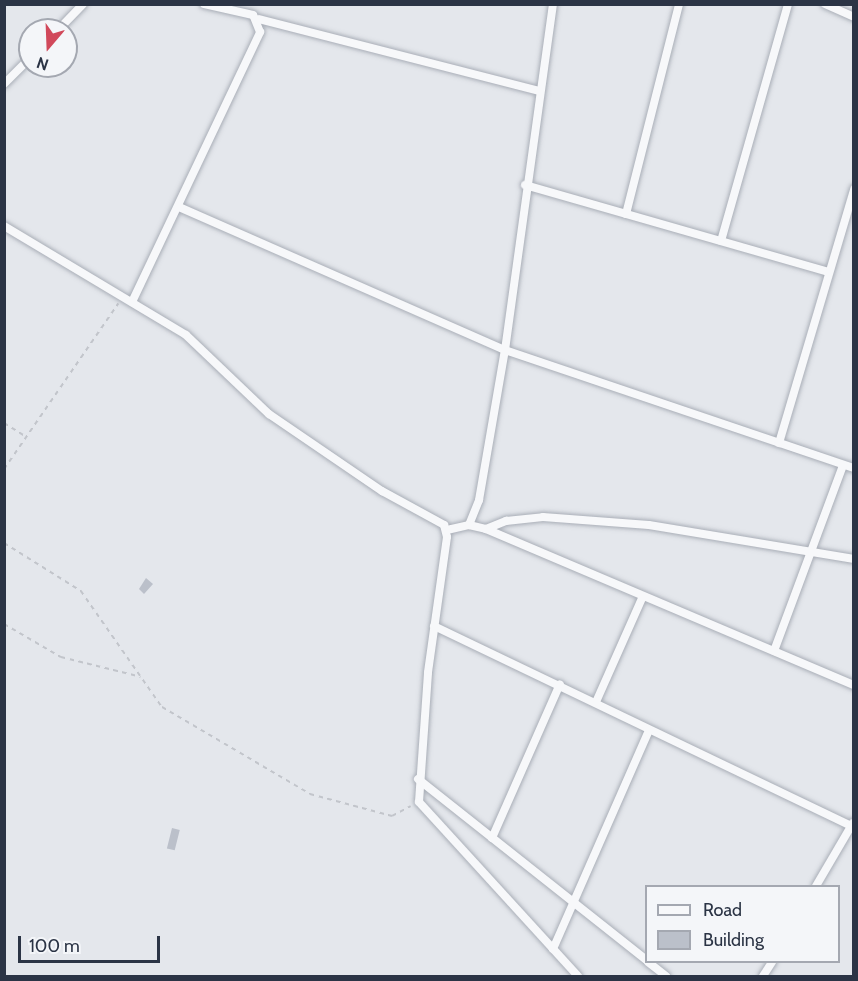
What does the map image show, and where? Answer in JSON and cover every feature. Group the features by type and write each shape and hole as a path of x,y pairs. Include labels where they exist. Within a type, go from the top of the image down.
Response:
{"street":[{"path":"70,18 83,4"},
{"path":"204,4 540,91"},
{"path":"469,525 479,500 505,350 525,185 553,4"},
{"path":"626,214 679,4"},
{"path":"721,241 788,4"},
{"path":"825,4 854,17"},
{"path":"132,302 260,32 259,19"},
{"path":"4,84 18,70"},
{"path":"525,185 829,272"},
{"path":"778,443 851,206 854,189"},
{"path":"179,207 505,350 854,468"},
{"path":"4,226 186,334 269,414 447,530 469,525 486,529 642,598 854,685"},
{"path":"774,651 843,465"},
{"path":"486,529 515,520 587,519 649,525 854,560"},
{"path":"447,530 434,626 418,795 424,809 578,976"},
{"path":"596,702 642,598"},
{"path":"434,626 853,824 817,885"},
{"path":"492,838 560,684"},
{"path":"553,949 650,730"},
{"path":"418,779 573,907 645,960"},
{"path":"650,963 666,976"},
{"path":"763,976 771,963"}],"path":[{"path":"4,469 123,297"},
{"path":"4,423 26,436"},
{"path":"4,543 81,591 142,677 152,700 310,794 392,816 403,813 418,795"},
{"path":"4,624 62,657 142,677"}],"building":[{"path":"146,578 153,584 144,594 139,589"},
{"path":"172,828 180,830 175,850 167,848"}]}
